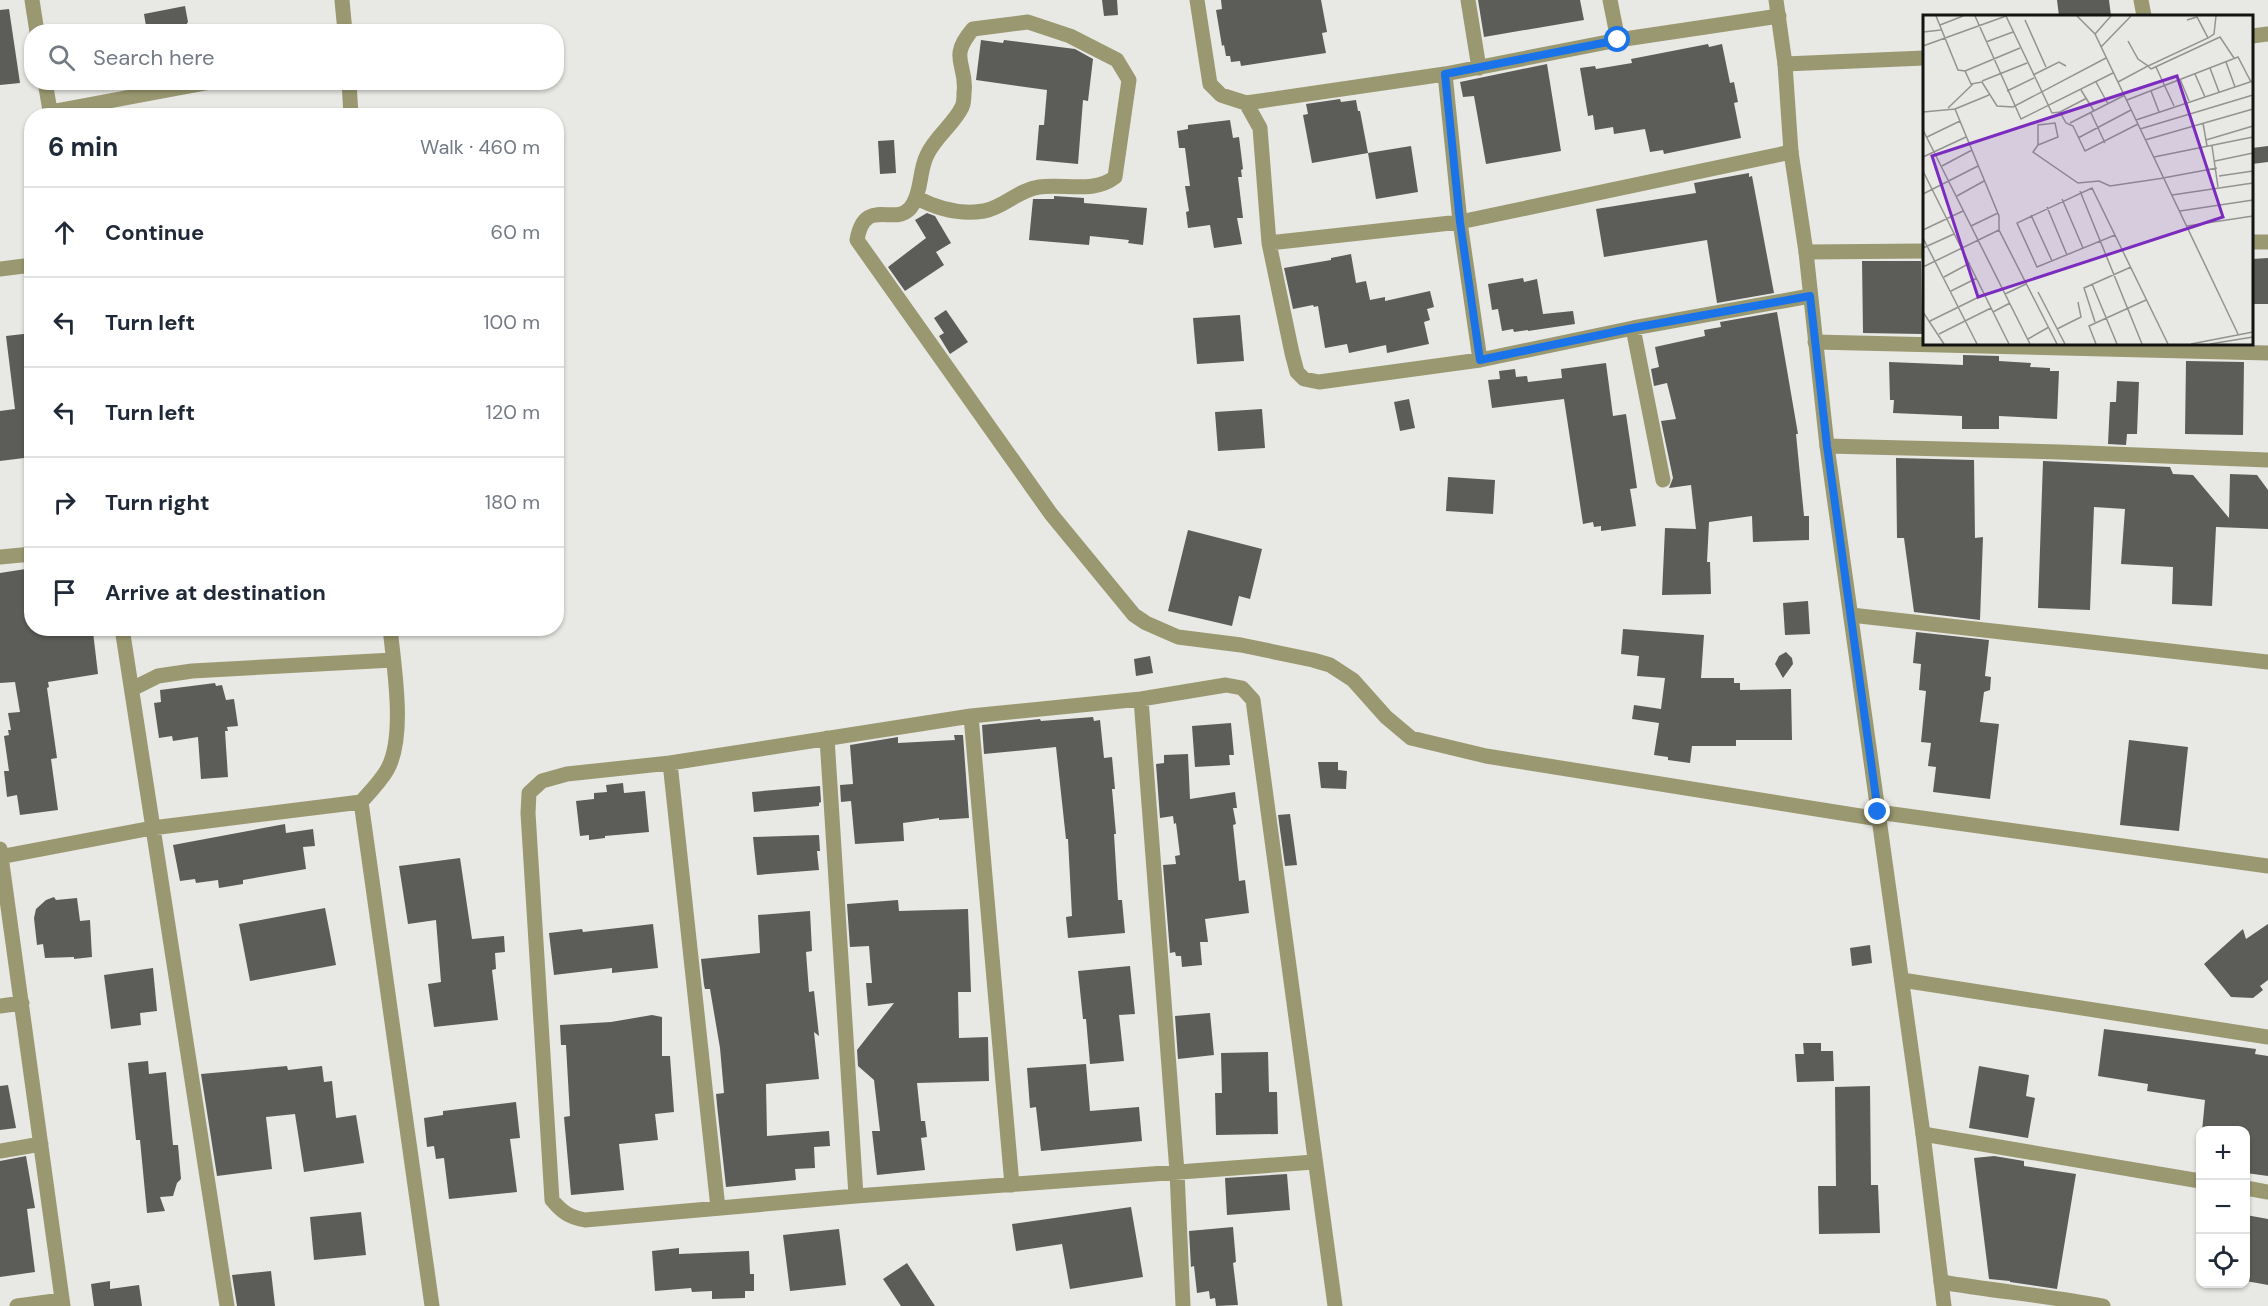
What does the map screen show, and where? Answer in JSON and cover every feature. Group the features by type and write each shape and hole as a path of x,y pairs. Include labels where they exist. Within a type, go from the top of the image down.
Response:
{"street":[{"path":"32,0 36,24"},
{"path":"342,0 344,24"},
{"path":"1197,0 1210,84 1221,95 1246,103 1445,74 1618,40 1779,16"},
{"path":"1468,0 1479,68"},
{"path":"1610,0 1618,40"},
{"path":"1776,0 1785,64 1791,152 1806,252 1827,446 1923,1134 1944,1306"},
{"path":"2141,0 2144,15"},
{"path":"917,198 954,212 985,211 1020,192 1040,187 1090,186 1109,182 1115,177 1129,80 1117,60 1070,36 1028,22 973,29 963,41 958,62 965,87 963,106 926,156 917,198 911,208 902,215 872,215 864,219 859,227 857,240 1051,514 1134,615 1140,619 1178,637 1241,645 1330,665 1353,680 1386,717 1411,738 1486,756 1879,816 2268,866"},
{"path":"2253,36 2268,34"},
{"path":"1785,64 1923,58"},
{"path":"1445,74 1460,222 1480,360"},
{"path":"46,90 49,108"},
{"path":"80,108 171,90"},
{"path":"349,90 351,108"},
{"path":"1246,103 1260,128 1269,243 1292,353 1297,372 1304,380 1318,382 1480,360 1633,328 1810,296"},
{"path":"1269,243 1460,222 1791,152"},
{"path":"1806,252 1923,251"},
{"path":"0,269 24,266"},
{"path":"1633,328 1664,480"},
{"path":"1815,342 1923,344"},
{"path":"2024,345 2234,348 2268,353"},
{"path":"1827,446 2268,460"},
{"path":"0,557 24,555"},
{"path":"1851,615 2268,662"},
{"path":"123,636 227,1306"},
{"path":"17,1306 63,1303 1,854 152,828 361,802 387,770 395,751 397,733 391,636"},
{"path":"132,689 158,676 192,671 393,660"},
{"path":"1314,1162 856,1196 585,1220 572,1217 562,1212 552,1200 528,813 529,793 543,781 567,774 670,763 971,716 1141,699 1226,685 1242,688 1253,700 1335,1306"},
{"path":"1141,699 1177,1172 1183,1306"},
{"path":"971,716 1012,1185"},
{"path":"827,738 856,1196"},
{"path":"670,763 717,1208"},
{"path":"361,802 432,1306"},
{"path":"1902,980 2268,1037"},
{"path":"0,1006 21,1003"},
{"path":"1923,1134 2196,1180"},
{"path":"0,1151 41,1144"},
{"path":"2250,1189 2268,1192"},
{"path":"1941,1282 2103,1306"}],"building":[{"path":"1102,0 1117,0 1118,15 1104,16"},
{"path":"1221,0 1321,0 1327,32 1322,33 1326,53 1241,66 1240,61 1231,62 1230,56 1226,56 1224,45 1222,46 1216,10 1222,9"},
{"path":"1478,0 1580,0 1584,20 1484,37"},
{"path":"2057,0 2109,0 2111,15 2059,15"},
{"path":"185,6 188,22 187,24 146,24 144,14"},
{"path":"9,9 20,83 0,85 0,10"},
{"path":"981,40 1003,43 1004,40 1075,49 1093,59 1088,101 1083,100 1078,164 1036,160 1039,125 1044,125 1047,90 976,80"},
{"path":"1708,44 1709,47 1722,44 1730,83 1734,82 1738,102 1734,103 1741,138 1664,154 1663,150 1650,152 1645,129 1614,134 1613,127 1595,130 1593,115 1588,116 1580,68 1595,66 1596,69 1632,63 1631,59"},
{"path":"1547,64 1561,151 1486,164 1474,96 1463,97 1460,82"},
{"path":"1340,99 1341,102 1356,100 1368,153 1312,163 1303,115 1308,114 1306,104"},
{"path":"1230,120 1233,138 1239,137 1243,169 1241,170 1242,177 1238,177 1243,218 1237,218 1242,244 1214,248 1210,225 1188,228 1186,212 1189,211 1185,186 1190,186 1185,148 1179,148 1177,131 1188,129 1188,125"},
{"path":"894,140 896,173 880,174 878,141"},
{"path":"1411,146 1418,192 1376,199 1368,153"},
{"path":"2268,146 2268,162 2253,164 2253,148"},
{"path":"1749,173 1749,177 1752,176 1774,293 1717,303 1707,240 1604,257 1596,209 1696,193 1694,183"},
{"path":"1054,196 1084,198 1084,203 1147,208 1143,245 1128,243 1129,240 1090,236 1089,245 1029,240 1033,199 1054,199"},
{"path":"927,213 935,216 951,243 936,252 944,265 905,291 888,267 926,238 915,220"},
{"path":"1351,254 1356,283 1366,281 1370,300 1385,297 1385,301 1430,291 1434,307 1427,309 1430,320 1424,322 1429,344 1387,353 1386,345 1349,353 1347,344 1325,348 1318,306 1293,309 1284,268"},
{"path":"2268,258 2268,304 2253,304 2253,259"},
{"path":"1862,261 1921,261 1922,334 1863,333"},
{"path":"1523,278 1524,282 1537,279 1543,314 1573,311 1575,324 1528,331 1514,332 1513,329 1502,331 1498,309 1492,310 1488,284"},
{"path":"946,310 968,342 950,354 939,336 944,333 934,318"},
{"path":"1777,312 1798,434 1796,434 1804,516 1809,516 1809,540 1753,542 1752,516 1709,522 1707,562 1710,562 1711,594 1662,595 1665,528 1696,529 1691,485 1669,488 1673,478 1661,421 1676,419 1667,383 1654,386 1651,369 1659,367 1655,347 1705,336 1704,330 1721,327 1720,322"},
{"path":"1240,315 1244,361 1197,364 1193,318"},
{"path":"24,334 24,458 0,461 0,411 15,409 6,336"},
{"path":"1963,355 1999,356 1999,361 2031,363 2030,367 2059,371 2057,419 1999,416 1999,429 1962,429 1962,416 1893,413 1894,400 1890,400 1889,362 1963,365"},
{"path":"2186,361 2244,362 2243,435 2185,434"},
{"path":"1606,363 1613,416 1626,414 1637,488 1630,489 1636,526 1601,531 1601,526 1594,527 1593,522 1583,524 1564,399 1492,408 1488,380 1500,379 1499,371 1515,369 1516,377 1527,376 1528,382 1562,378 1561,369"},
{"path":"2117,381 2139,382 2137,434 2127,434 2126,445 2108,444 2110,402 2116,402"},
{"path":"1409,399 1415,428 1400,431 1394,402"},
{"path":"1262,409 1265,448 1218,451 1215,412"},
{"path":"1896,458 1974,460 1975,538 1983,537 1980,620 1914,612 1904,538 1897,538"},
{"path":"2043,461 2170,467 2173,474 2193,475 2229,518 2230,474 2257,475 2268,490 2268,529 2216,527 2212,606 2172,604 2173,567 2121,564 2125,509 2094,507 2090,610 2038,608"},
{"path":"1448,477 1495,480 1493,514 1446,511"},
{"path":"1188,530 1262,549 1250,599 1239,596 1232,626 1168,611"},
{"path":"24,569 24,636 93,636 98,674 48,682 57,758 51,759 58,810 20,815 17,795 7,797 4,771 9,771 4,736 9,735 8,730 11,730 8,713 20,712 15,682 0,683 0,573"},
{"path":"1808,601 1810,634 1785,635 1783,603"},
{"path":"1623,629 1704,635 1701,678 1734,678 1734,683 1740,683 1740,690 1791,689 1792,740 1736,740 1736,746 1692,746 1690,763 1668,760 1668,757 1654,755 1659,723 1632,719 1634,705 1661,709 1665,678 1637,676 1639,656 1621,654"},
{"path":"1916,632 1989,640 1985,676 1991,677 1990,690 1984,692 1980,722 1999,724 1990,799 1933,792 1936,767 1928,766 1931,743 1921,742 1926,691 1919,690 1921,664 1913,663"},
{"path":"1786,652 1792,658 1793,664 1783,678 1775,664 1779,656"},
{"path":"1150,656 1153,673 1136,676 1134,659"},
{"path":"215,683 216,686 222,685 226,700 234,699 238,726 227,727 228,731 225,731 228,777 201,779 198,737 173,741 172,736 159,738 154,703 161,702 160,690"},
{"path":"1093,717 1094,721 1100,720 1104,758 1112,757 1118,900 1122,900 1125,933 1068,938 1066,917 1072,916 1068,839 1066,839 1056,747 984,754 982,725 1040,719 1041,721"},
{"path":"1231,723 1234,755 1229,755 1230,765 1195,767 1192,726"},
{"path":"954,735 963,735 969,818 939,820 939,818 903,823 904,841 855,844 851,801 841,802 840,785 853,784 850,745 898,737 898,743 955,740"},
{"path":"2129,740 2188,747 2179,831 2120,825"},
{"path":"1188,754 1190,799 1235,792 1237,808 1233,808 1236,824 1233,825 1239,881 1245,880 1249,913 1205,919 1208,942 1200,942 1202,965 1182,967 1181,956 1176,956 1175,952 1170,953 1163,865 1176,864 1175,856 1180,855 1176,823 1174,824 1173,816 1160,818 1156,764 1164,763 1164,755"},
{"path":"1318,762 1338,762 1338,770 1347,771 1346,789 1321,788"},
{"path":"623,783 624,793 645,791 649,832 605,836 605,838 589,840 589,835 580,836 576,801 594,799 594,793 607,792 606,785"},
{"path":"820,786 819,806 754,812 752,792"},
{"path":"1290,814 1297,865 1285,866 1278,815"},
{"path":"285,824 286,833 313,829 315,846 303,847 306,869 243,880 243,884 219,888 218,880 196,883 195,879 180,881 173,845"},
{"path":"819,835 820,851 817,851 819,870 757,875 753,837"},
{"path":"460,858 472,939 504,936 505,952 495,953 496,969 492,970 498,1020 434,1027 428,984 441,982 436,920 408,924 399,866"},
{"path":"54,897 56,900 77,898 80,921 90,920 92,957 45,958 43,944 37,945 34,918 36,909 46,900"},
{"path":"898,900 899,911 968,909 971,992 958,992 959,1038 988,1037 989,1081 917,1083 921,1121 925,1121 927,1137 921,1138 925,1170 877,1175 872,1131 880,1131 874,1080 858,1066 857,1050 894,1003 868,1006 866,983 872,983 869,946 850,947 847,904"},
{"path":"325,908 336,965 250,981 239,924"},
{"path":"810,911 812,951 806,952 809,992 814,991 819,1036 814,1032 819,1079 766,1084 767,1136 829,1131 830,1146 814,1147 815,1168 795,1169 796,1180 726,1187 716,1094 724,1093 720,1048 710,989 705,989 701,959 760,953 758,915"},
{"path":"653,924 658,968 612,973 612,968 554,975 549,933 582,929 583,932"},
{"path":"2268,924 2268,980 2260,986 2263,990 2253,998 2231,997 2204,964 2243,929 2246,939"},
{"path":"1870,945 1872,963 1852,966 1850,948"},
{"path":"1130,966 1135,1014 1119,1015 1124,1061 1090,1064 1078,971"},
{"path":"153,968 157,1011 140,1013 141,1025 111,1029 104,975"},
{"path":"1210,1013 1214,1055 1178,1059 1175,1016"},
{"path":"652,1015 662,1017 662,1056 670,1056 674,1112 655,1114 658,1140 619,1144 624,1190 571,1195 564,1117 570,1116 566,1045 561,1045 560,1025 611,1022"},
{"path":"2104,1029 2256,1049 2255,1054 2268,1056 2268,1176 2250,1174 2250,1126 2202,1126 2205,1100 2147,1091 2148,1084 2098,1076"},
{"path":"1803,1043 1821,1043 1821,1051 1833,1051 1834,1081 1797,1082 1795,1054 1804,1054"},
{"path":"1268,1052 1269,1092 1277,1092 1278,1134 1216,1135 1215,1093 1222,1093 1221,1053"},
{"path":"148,1061 149,1074 166,1072 173,1145 178,1145 181,1179 177,1183 173,1196 160,1197 165,1211 147,1213 140,1140 136,1140 128,1063"},
{"path":"1086,1064 1090,1111 1139,1107 1142,1141 1041,1151 1036,1107 1030,1108 1027,1068"},
{"path":"287,1066 288,1070 322,1066 324,1082 332,1081 336,1118 356,1115 364,1163 304,1172 295,1114 266,1117 272,1169 217,1176 201,1074"},
{"path":"1979,1066 2029,1075 2026,1096 2035,1098 2028,1138 1969,1128"},
{"path":"8,1085 16,1128 0,1130 0,1086"},
{"path":"1870,1086 1871,1185 1878,1185 1880,1233 1819,1234 1818,1186 1836,1186 1835,1087"},
{"path":"516,1102 520,1138 510,1139 517,1192 449,1199 444,1158 436,1159 434,1146 427,1147 424,1118 443,1115 443,1111"},
{"path":"26,1156 35,1208 27,1209 35,1272 0,1277 0,1161"},
{"path":"1994,1156 2024,1161 2024,1166 2076,1174 2057,1289 1989,1279 1974,1158"},
{"path":"1287,1174 1290,1210 1227,1215 1225,1178"},
{"path":"1131,1207 1143,1277 1070,1289 1062,1244 1016,1251 1012,1224"},
{"path":"361,1212 366,1255 314,1260 310,1217"},
{"path":"2250,1216 2268,1219 2268,1285 2250,1282"},
{"path":"1233,1227 1236,1262 1233,1263 1238,1305 1216,1306 1215,1298 1210,1299 1209,1291 1197,1293 1194,1266 1191,1267 1189,1231"},
{"path":"839,1229 846,1285 790,1291 783,1235"},
{"path":"679,1248 679,1254 749,1251 750,1274 754,1274 754,1291 745,1291 745,1298 712,1299 712,1291 692,1292 691,1288 655,1291 652,1251"},
{"path":"907,1263 935,1306 901,1306 883,1279"},
{"path":"271,1271 275,1306 237,1306 232,1275"},
{"path":"110,1281 110,1289 139,1285 142,1306 94,1306 91,1284"}],"route":[{"path":"1618,40 1445,74 1460,222 1480,360 1633,328 1810,296 1827,446 1878,812"}]}
